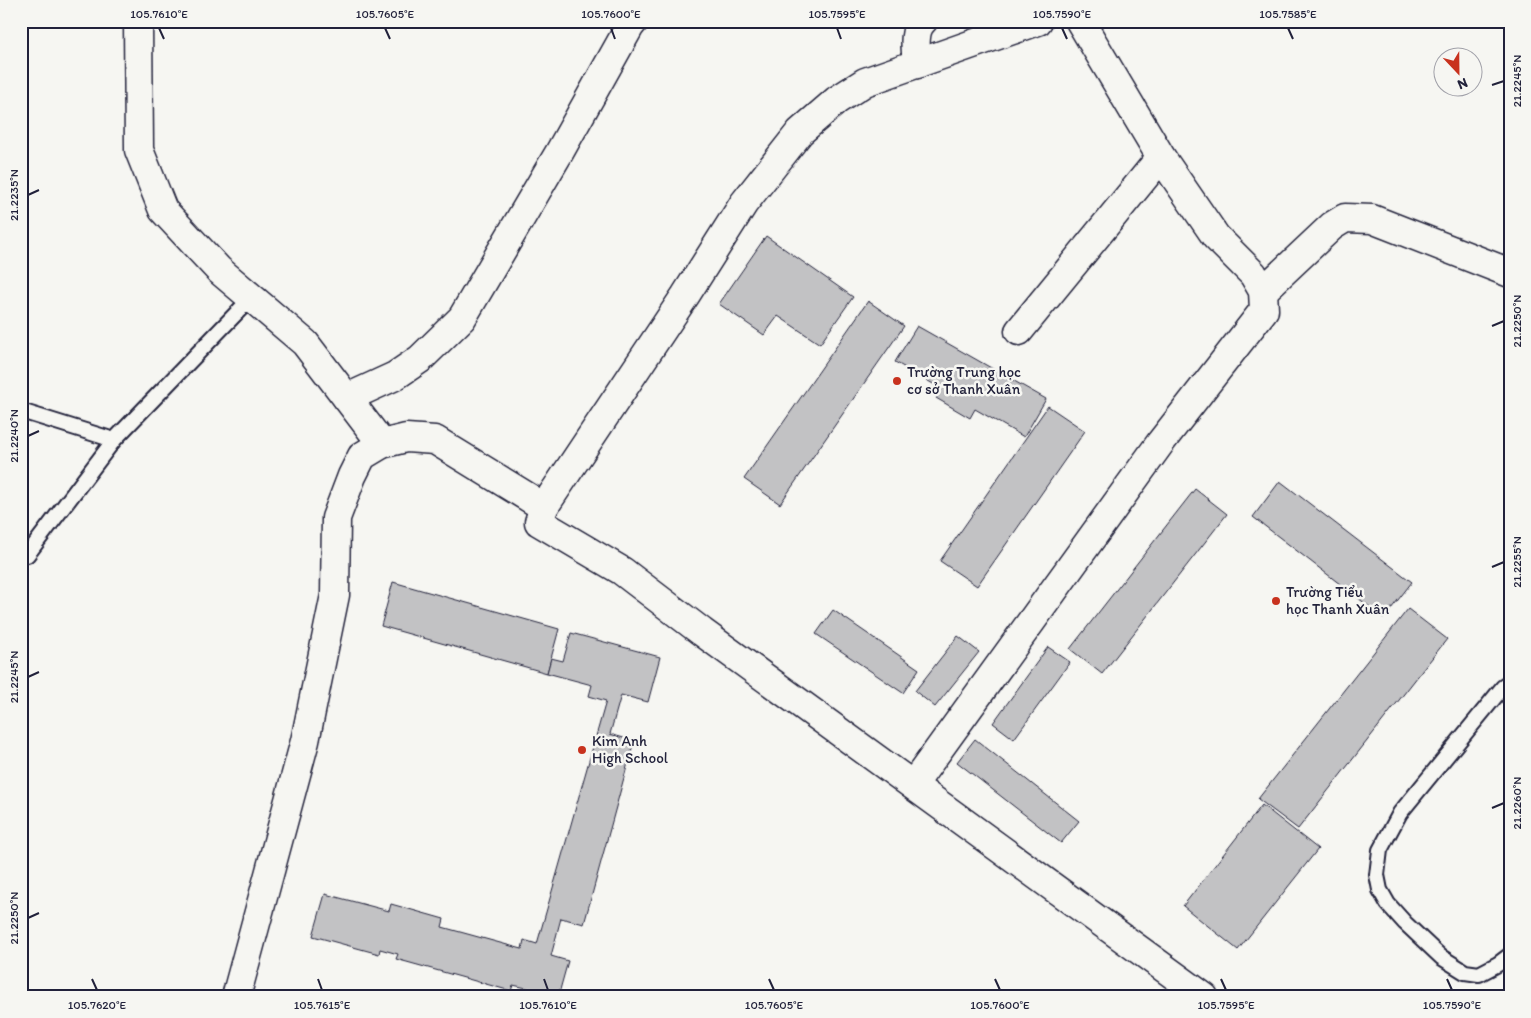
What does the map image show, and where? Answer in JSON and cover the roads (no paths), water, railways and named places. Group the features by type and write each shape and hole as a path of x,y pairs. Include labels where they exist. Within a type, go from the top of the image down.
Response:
{"street":[{"path":"138,21 139,150 163,210 219,270 305,343 382,444"},
{"path":"347,398 395,376 420,359 462,318 559,154 634,21"},
{"path":"917,64 916,42 918,26 922,21"},
{"path":"1038,21 865,82 837,100 800,132 744,203 685,296 544,507 539,522 622,571 702,632 1204,997"},
{"path":"913,785 1161,442 1264,310 1263,291 1252,274 1216,238 1161,157 1080,21"},
{"path":"1020,332 1161,157"},
{"path":"1263,291 1332,226 1345,218 1372,219 1510,273"},
{"path":"236,997 305,740 335,594 336,518 362,456 382,444 406,438 436,440 544,507"}],"lane":[{"path":"27,555 114,440 251,298"},
{"path":"21,411 114,440"},
{"path":"1507,687 1400,813 1380,850 1377,875 1380,890 1388,904 1405,923 1441,957 1465,972 1478,974 1498,964 1510,955"}],"place":[{"name":"Trường Trung học cơ sở Thanh Xuân","path":"897,381"},
{"name":"Trường Tiểu học Thanh Xuân","path":"1276,601"},
{"name":"Kim Anh High School","path":"582,750"}]}
